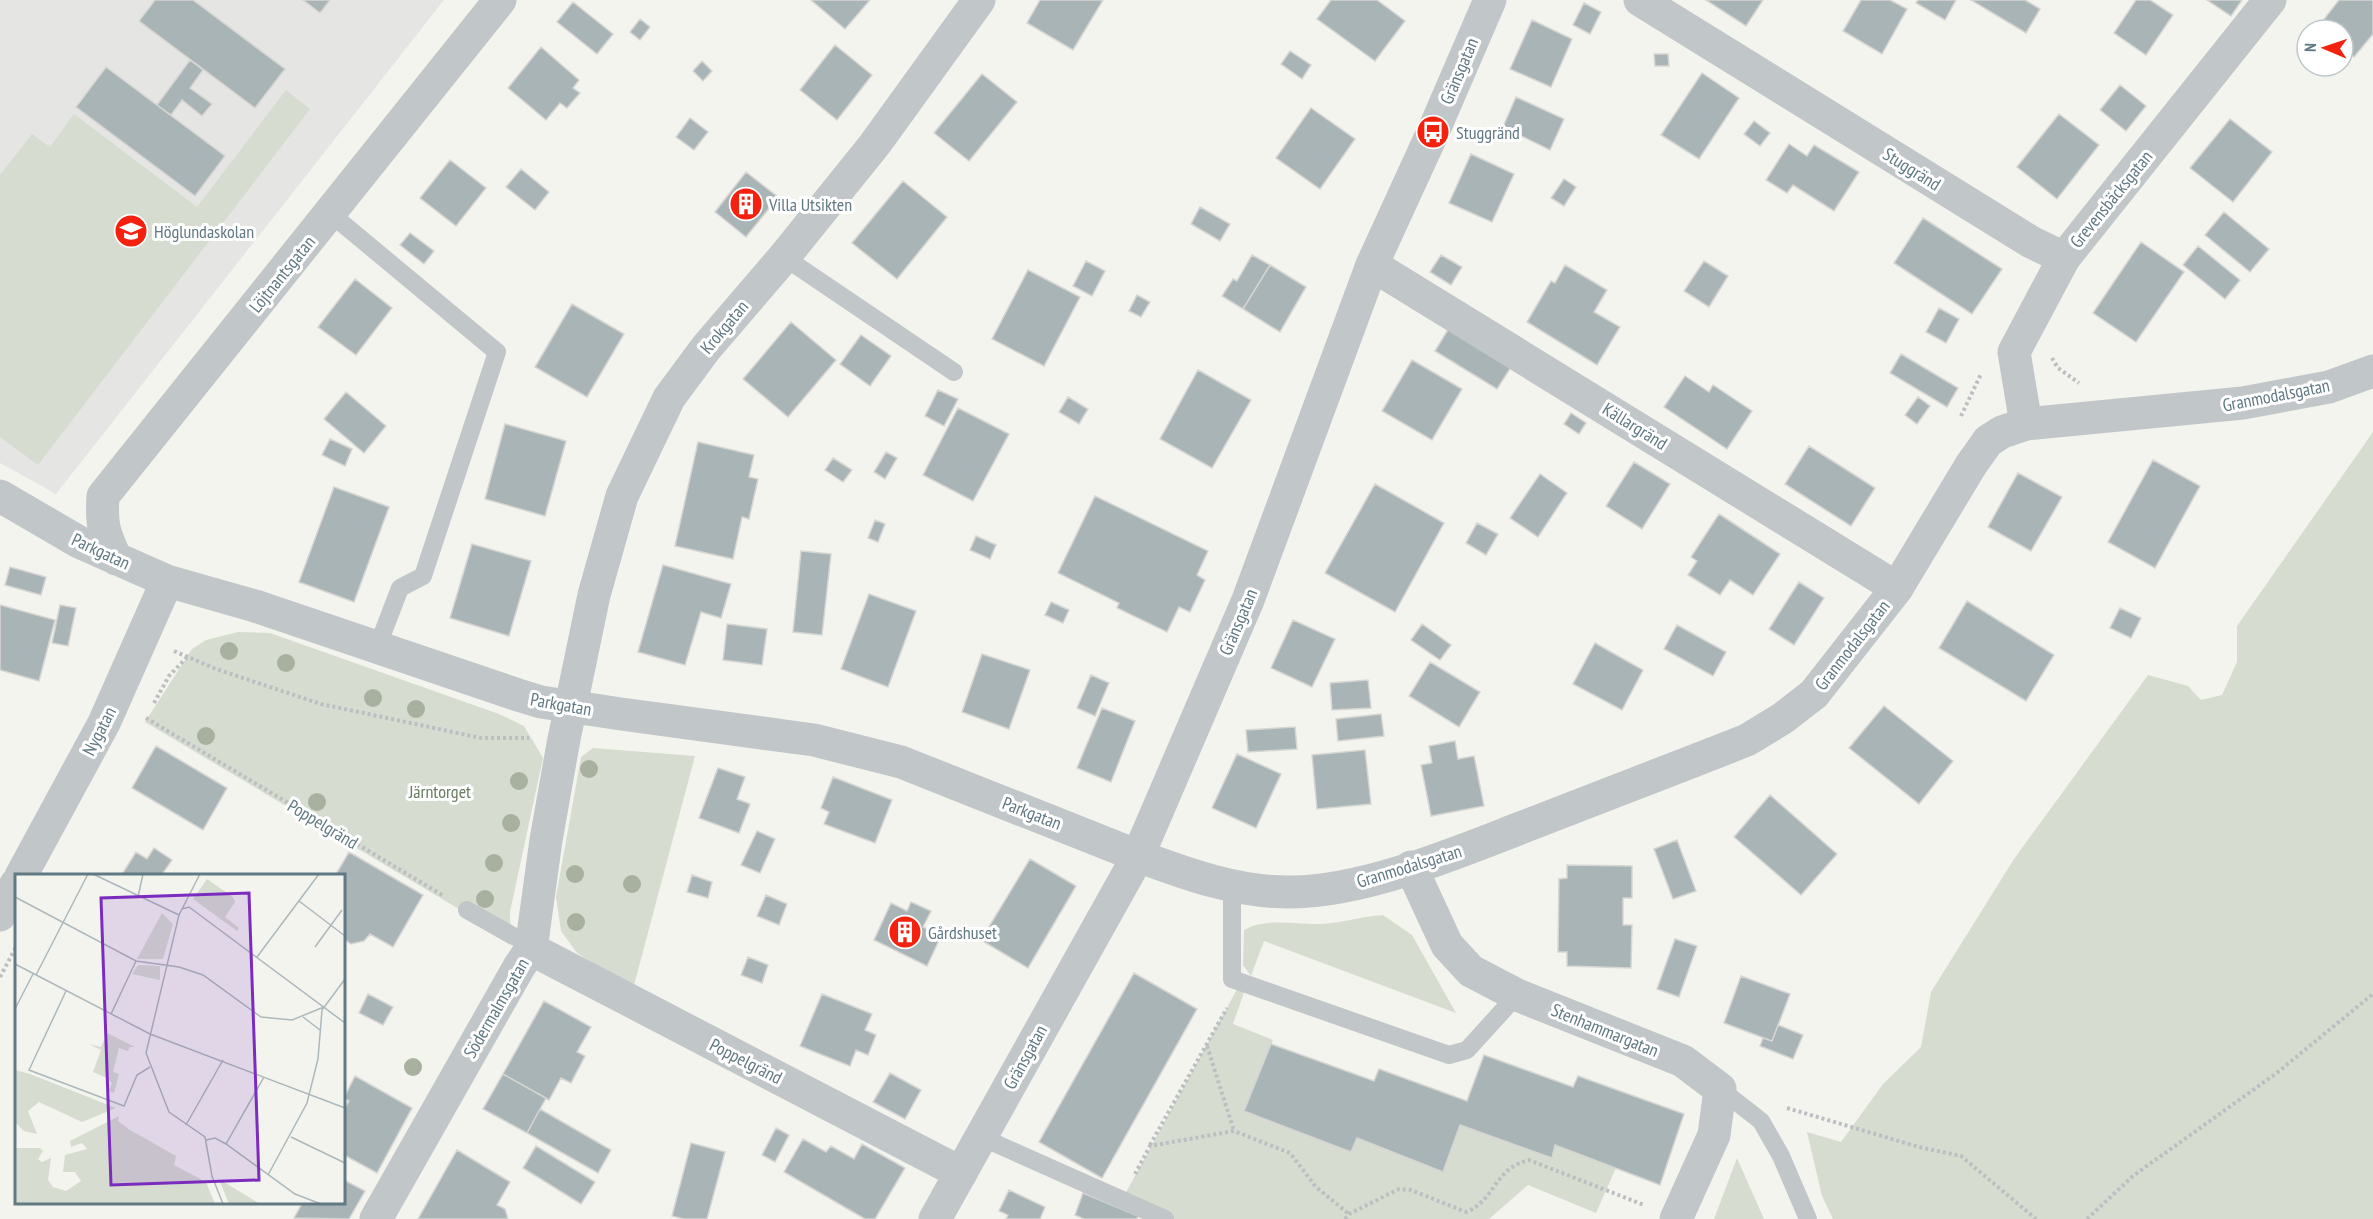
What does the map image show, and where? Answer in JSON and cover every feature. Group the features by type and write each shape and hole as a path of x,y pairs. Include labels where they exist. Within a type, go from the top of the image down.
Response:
{"street":[{"name":"Löjtnantsgatan","path":"117,558 104,532 102,514 104,496 500,0"},
{"name":"Krokgatan","path":"570,706 594,595 622,496 669,398 706,348 784,257 875,144 979,0"},
{"name":"Gränsgatan","path":"935,1219 1138,856 1248,600 1372,265 1490,0"},
{"name":"Stuggränd","path":"1640,0 2031,242 2064,258"},
{"name":"Grevensbäcksgatan","path":"2026,424 2014,352 2064,258 2270,0"},
{"name":"Källargränd","path":"1372,265 1898,588"},
{"name":"Granmodalsgatan","path":"1138,856 1187,874 1232,886 1292,892 1352,885 1465,850 1747,740 1783,718 1814,694 1898,588 1971,465 1988,441 2002,432 2026,424 2243,403 2329,387 2373,371"},
{"name":"Parkgatan","path":"0,496 79,542 167,581 255,606 518,695 570,706 814,740 890,759 1138,856"},
{"name":"Nygatan","path":"22,874 104,723 167,581"},
{"name":"Södermalmsgatan","path":"376,1219 532,946 546,840 570,706"},
{"name":"Stenhammargatan","path":"1411,867 1447,945 1471,971 1517,995 1683,1061 1720,1089"},
{"name":"Poppelgränd","path":"532,946 961,1173"},
{"path":"1676,1219 1714,1136 1720,1089"}],"lane":[{"path":"331,214 497,352 423,576 400,588 378,648"},
{"path":"784,257 954,372"},
{"path":"1232,886 1232,979 1449,1055 1467,1050 1517,995"},
{"name":"Poppelgränd","path":"467,910 532,946"},
{"path":"1720,1089 1761,1121 1781,1156 1808,1219"},
{"path":"981,1137 1165,1219"}],"path":[{"name":"Poppelgränd","path":"146,718 467,910"},
{"path":"0,977 15,949"},
{"path":"1121,1200 1241,982"},
{"path":"2087,1219 2133,1176 2278,1072 2373,994"},
{"path":"1206,1045 1234,1131"},
{"path":"1786,1108 1919,1147 1961,1156 2036,1219"},
{"path":"1150,1146 1234,1131 1290,1153 1316,1187 1349,1214"},
{"path":"1345,1219 1349,1214 1399,1189 1411,1190 1467,1212 1476,1208 1510,1167 1529,1160 1606,1190"}],"shaded area":[{"name":"Höglundaskolan","path":"0,0 444,0 56,494 0,463"}],"green space":[{"path":"286,90 310,109 38,465 0,437 0,175 32,134 50,147 74,114 197,207"},
{"path":"2373,432 2373,1219 1833,1219 1822,1196 1807,1132 1841,1142 1883,1084 1921,1047 1931,992 2014,859 2148,675 2188,686 2201,700 2222,695 2237,662 2237,626"},
{"name":"Järntorget","path":"238,632 270,633 499,714 524,726 543,758 510,912 511,940 145,722 192,649 206,640"},
{"path":"593,748 695,756 633,989 577,953 561,931 556,897 581,757"},
{"path":"1383,915 1412,935 1456,1013 1264,941 1251,976 1243,965 1244,930 1252,926 1282,922 1330,923"},
{"path":"1241,982 1247,984 1233,1024 1273,1040 1244,1111 1351,1152 1357,1138 1443,1172 1460,1125 1551,1158 1555,1145 1616,1168 1596,1213 1528,1185 1489,1219 1143,1219 1118,1207"},
{"path":"1737,1158 1764,1219 1714,1219"}],"building":[{"path":"155,0 193,0 285,69 255,108 139,21"},
{"path":"303,0 330,0 320,13"},
{"path":"811,0 870,0 845,29"},
{"path":"1040,0 1103,0 1073,50 1027,23"},
{"path":"1331,0 1377,0 1405,21 1375,61 1317,19"},
{"path":"1706,0 1763,0 1746,26"},
{"path":"1861,0 1890,0 1907,9 1882,54 1843,31"},
{"path":"1918,0 1956,0 1945,20 1916,3"},
{"path":"1971,0 2025,0 2040,9 2026,33"},
{"path":"2136,0 2150,0 2173,15 2146,55 2114,33"},
{"path":"2207,0 2242,0 2231,16"},
{"path":"2339,0 2373,0 2373,34 2355,56 2355,18 2325,18"},
{"path":"573,2 613,34 597,54 557,22"},
{"path":"1584,3 1601,12 1590,34 1573,25"},
{"path":"640,19 650,27 640,40 630,32"},
{"path":"1532,20 1572,39 1551,87 1510,69"},
{"path":"835,45 872,75 837,120 800,90"},
{"path":"541,47 579,80 573,88 580,93 567,108 560,103 546,120 508,88"},
{"path":"1290,51 1311,65 1302,79 1281,64"},
{"path":"1654,54 1668,54 1669,66 1655,66"},
{"path":"190,60 203,70 190,88 212,104 202,116 182,100 171,115 157,105"},
{"path":"702,61 712,71 703,81 693,71"},
{"path":"106,67 225,156 195,196 76,107"},
{"path":"1702,73 1739,98 1699,159 1661,135"},
{"path":"982,74 1017,102 969,161 934,133"},
{"path":"2120,85 2146,106 2126,131 2100,110"},
{"path":"1516,97 1564,119 1550,150 1503,127"},
{"path":"1311,108 1355,139 1320,189 1276,158"},
{"path":"2059,114 2099,145 2057,199 2017,167"},
{"path":"690,118 708,132 694,150 676,137"},
{"path":"2230,119 2272,152 2233,202 2190,168"},
{"path":"1754,121 1770,133 1760,146 1744,134"},
{"path":"1789,144 1807,156 1814,145 1859,172 1834,211 1793,185 1787,193 1766,180"},
{"path":"1471,154 1514,174 1492,222 1449,203"},
{"path":"450,160 486,188 456,226 420,198"},
{"path":"521,169 549,192 535,210 506,187"},
{"name":"Villa Utsikten","path":"746,172 778,197 746,237 715,212"},
{"path":"1564,179 1576,187 1564,206 1551,198"},
{"path":"903,181 947,217 897,279 852,243"},
{"path":"1200,207 1230,224 1220,241 1191,224"},
{"path":"2224,212 2269,249 2250,272 2205,235"},
{"path":"1923,218 2002,269 1972,314 1894,263"},
{"path":"410,233 434,251 424,264 400,245"},
{"path":"2141,242 2184,272 2136,342 2093,313"},
{"path":"2198,246 2240,280 2225,299 2183,265"},
{"path":"1252,255 1270,265 1243,309 1222,296 1233,279 1237,281"},
{"path":"1441,255 1462,267 1451,285 1430,272"},
{"path":"1086,261 1105,271 1092,296 1073,286"},
{"path":"1704,261 1728,276 1709,307 1684,291"},
{"path":"1270,265 1306,287 1280,332 1243,309"},
{"path":"1565,265 1607,290 1594,312 1620,327 1597,365 1527,322 1551,281 1555,283"},
{"path":"1028,270 1080,297 1044,366 992,339"},
{"path":"355,279 392,308 356,355 318,327"},
{"path":"1137,295 1150,302 1141,317 1129,311"},
{"path":"572,304 624,334 587,397 535,367"},
{"path":"1939,308 1959,319 1946,343 1926,332"},
{"path":"791,322 836,360 788,417 743,379"},
{"path":"1449,328 1511,367 1497,389 1435,351"},
{"path":"861,335 891,356 870,386 840,364"},
{"path":"1901,354 1958,388 1947,407 1890,373"},
{"path":"1412,360 1462,389 1432,440 1382,411"},
{"path":"1198,370 1251,400 1212,468 1160,439"},
{"path":"1685,376 1709,392 1713,385 1752,411 1727,449 1664,407"},
{"path":"938,390 958,399 944,426 925,416"},
{"path":"346,392 386,426 364,453 324,419"},
{"path":"1068,397 1088,409 1079,424 1059,412"},
{"path":"1918,397 1930,406 1917,424 1905,415"},
{"path":"958,408 1009,434 973,501 923,475"},
{"path":"1571,413 1586,423 1579,434 1564,424"},
{"path":"505,424 566,441 545,516 485,499"},
{"path":"330,439 352,449 345,466 322,455"},
{"path":"698,442 754,455 749,477 758,479 749,519 742,517 733,559 675,546"},
{"path":"1809,446 1875,488 1851,526 1785,484"},
{"path":"886,452 897,458 885,479 874,472"},
{"path":"833,458 852,470 843,482 825,470"},
{"path":"2153,460 2200,486 2155,568 2108,542"},
{"path":"1634,462 1670,484 1642,529 1606,506"},
{"path":"2018,473 2062,497 2031,551 1988,527"},
{"path":"1540,474 1567,493 1538,537 1510,518"},
{"path":"1375,484 1444,523 1395,612 1325,573"},
{"path":"334,487 389,507 354,602 299,582"},
{"path":"1095,496 1208,551 1197,575 1205,580 1190,612 1179,607 1167,632 1117,608 1119,603 1058,573"},
{"path":"1719,514 1780,554 1753,595 1730,580 1720,595 1688,575 1697,561 1691,557"},
{"path":"875,520 885,524 878,542 868,538"},
{"path":"1477,523 1498,534 1486,555 1466,543"},
{"path":"976,536 996,545 990,559 970,550"},
{"path":"472,544 531,561 509,636 450,618"},
{"path":"801,551 831,554 822,635 793,632"},
{"path":"663,565 731,584 721,618 701,612 685,665 638,652"},
{"path":"10,567 46,577 41,595 5,585"},
{"path":"1799,582 1824,598 1794,645 1769,629"},
{"path":"869,594 916,611 888,687 841,669"},
{"path":"1967,601 2054,655 2026,701 1939,648"},
{"path":"1051,602 1069,610 1063,623 1045,615"},
{"path":"0,605 55,620 39,681 0,670"},
{"path":"60,605 76,608 68,646 52,643"},
{"path":"2120,608 2141,618 2131,638 2110,628"},
{"path":"1293,620 1335,639 1312,687 1271,668"},
{"path":"727,624 767,629 762,665 723,660"},
{"path":"1422,624 1451,645 1440,660 1411,640"},
{"path":"1677,625 1726,652 1713,676 1664,649"},
{"path":"1595,643 1643,670 1622,710 1573,684"},
{"path":"982,654 1030,670 1009,729 962,712"},
{"path":"1430,662 1480,692 1459,727 1409,696"},
{"path":"1091,675 1109,683 1095,716 1077,708"},
{"path":"1368,680 1371,708 1332,710 1330,683"},
{"path":"1884,706 1953,761 1919,804 1849,748"},
{"path":"1102,708 1135,721 1111,782 1077,768"},
{"path":"1381,714 1384,736 1338,741 1336,719"},
{"path":"1295,727 1297,749 1248,752 1246,730"},
{"path":"1455,741 1458,759 1474,756 1484,806 1431,816 1421,765 1432,763 1429,746"},
{"path":"156,746 227,788 203,830 132,788"},
{"path":"1365,750 1371,804 1317,809 1312,755"},
{"path":"1237,754 1281,774 1256,828 1212,808"},
{"path":"718,768 745,777 737,799 750,804 739,833 699,818"},
{"path":"833,777 892,800 875,843 824,824 829,812 821,808"},
{"path":"1770,795 1837,854 1801,895 1734,837"},
{"path":"757,831 775,839 760,873 741,865"},
{"path":"1677,840 1696,891 1673,899 1654,849"},
{"path":"154,848 172,860 164,874 122,874 136,852 147,859"},
{"path":"349,852 423,895 393,947 370,934 364,941 351,944 345,940 345,874 336,874"},
{"path":"1030,859 1076,886 1028,968 981,940"},
{"path":"1567,865 1632,866 1632,898 1623,898 1623,925 1632,925 1631,968 1567,966 1567,952 1558,952 1559,879 1567,878"},
{"path":"692,875 712,882 708,898 687,892"},
{"path":"766,895 787,904 779,925 757,916"},
{"name":"Gårdshuset","path":"911,902 931,911 923,927 941,936 927,966 874,940 891,903 907,911"},
{"path":"1675,939 1697,946 1679,997 1657,989"},
{"path":"748,957 768,965 762,983 741,975"},
{"path":"1134,973 1197,1009 1102,1178 1039,1142"},
{"path":"1741,976 1790,994 1772,1041 1724,1023"},
{"path":"368,994 393,1007 383,1025 359,1013"},
{"path":"822,994 872,1014 865,1030 876,1035 868,1055 856,1050 850,1066 800,1046"},
{"path":"544,1001 591,1027 577,1052 585,1056 571,1083 561,1078 549,1100 503,1074"},
{"path":"1778,1025 1803,1035 1793,1059 1760,1046 1763,1038 1772,1041"},
{"path":"1271,1044 1374,1081 1379,1069 1467,1101 1484,1055 1573,1087 1578,1076 1684,1114 1660,1185 1555,1145 1552,1158 1460,1125 1443,1172 1357,1138 1351,1152 1244,1111"},
{"path":"890,1073 921,1090 905,1119 873,1102"},
{"path":"503,1074 546,1098 527,1133 483,1109"},
{"path":"355,1076 412,1108 377,1173 345,1156 345,1108 349,1101 345,1096"},
{"path":"540,1109 611,1150 598,1173 527,1133"},
{"path":"776,1128 789,1135 775,1162 762,1155"},
{"path":"803,1139 826,1152 831,1146 854,1159 862,1144 905,1168 875,1219 865,1219 784,1172"},
{"path":"691,1143 725,1152 707,1219 684,1219 672,1216"},
{"path":"536,1146 595,1182 581,1204 523,1168"},
{"path":"457,1150 510,1182 497,1205 505,1209 508,1219 418,1219"},
{"path":"345,1181 365,1191 349,1219 294,1218 302,1204 345,1204"},
{"path":"1009,1190 1045,1207 1040,1219 1006,1219 1008,1215 999,1211"},
{"path":"1083,1193 1138,1216 1137,1219 1084,1219 1075,1215"}],"place":[{"name":"Stuggränd","path":"1433,132"},
{"name":"Villa Utsikten","path":"746,204"},
{"name":"Höglundaskolan","path":"131,231"},
{"name":"Gårdshuset","path":"905,932"}]}
